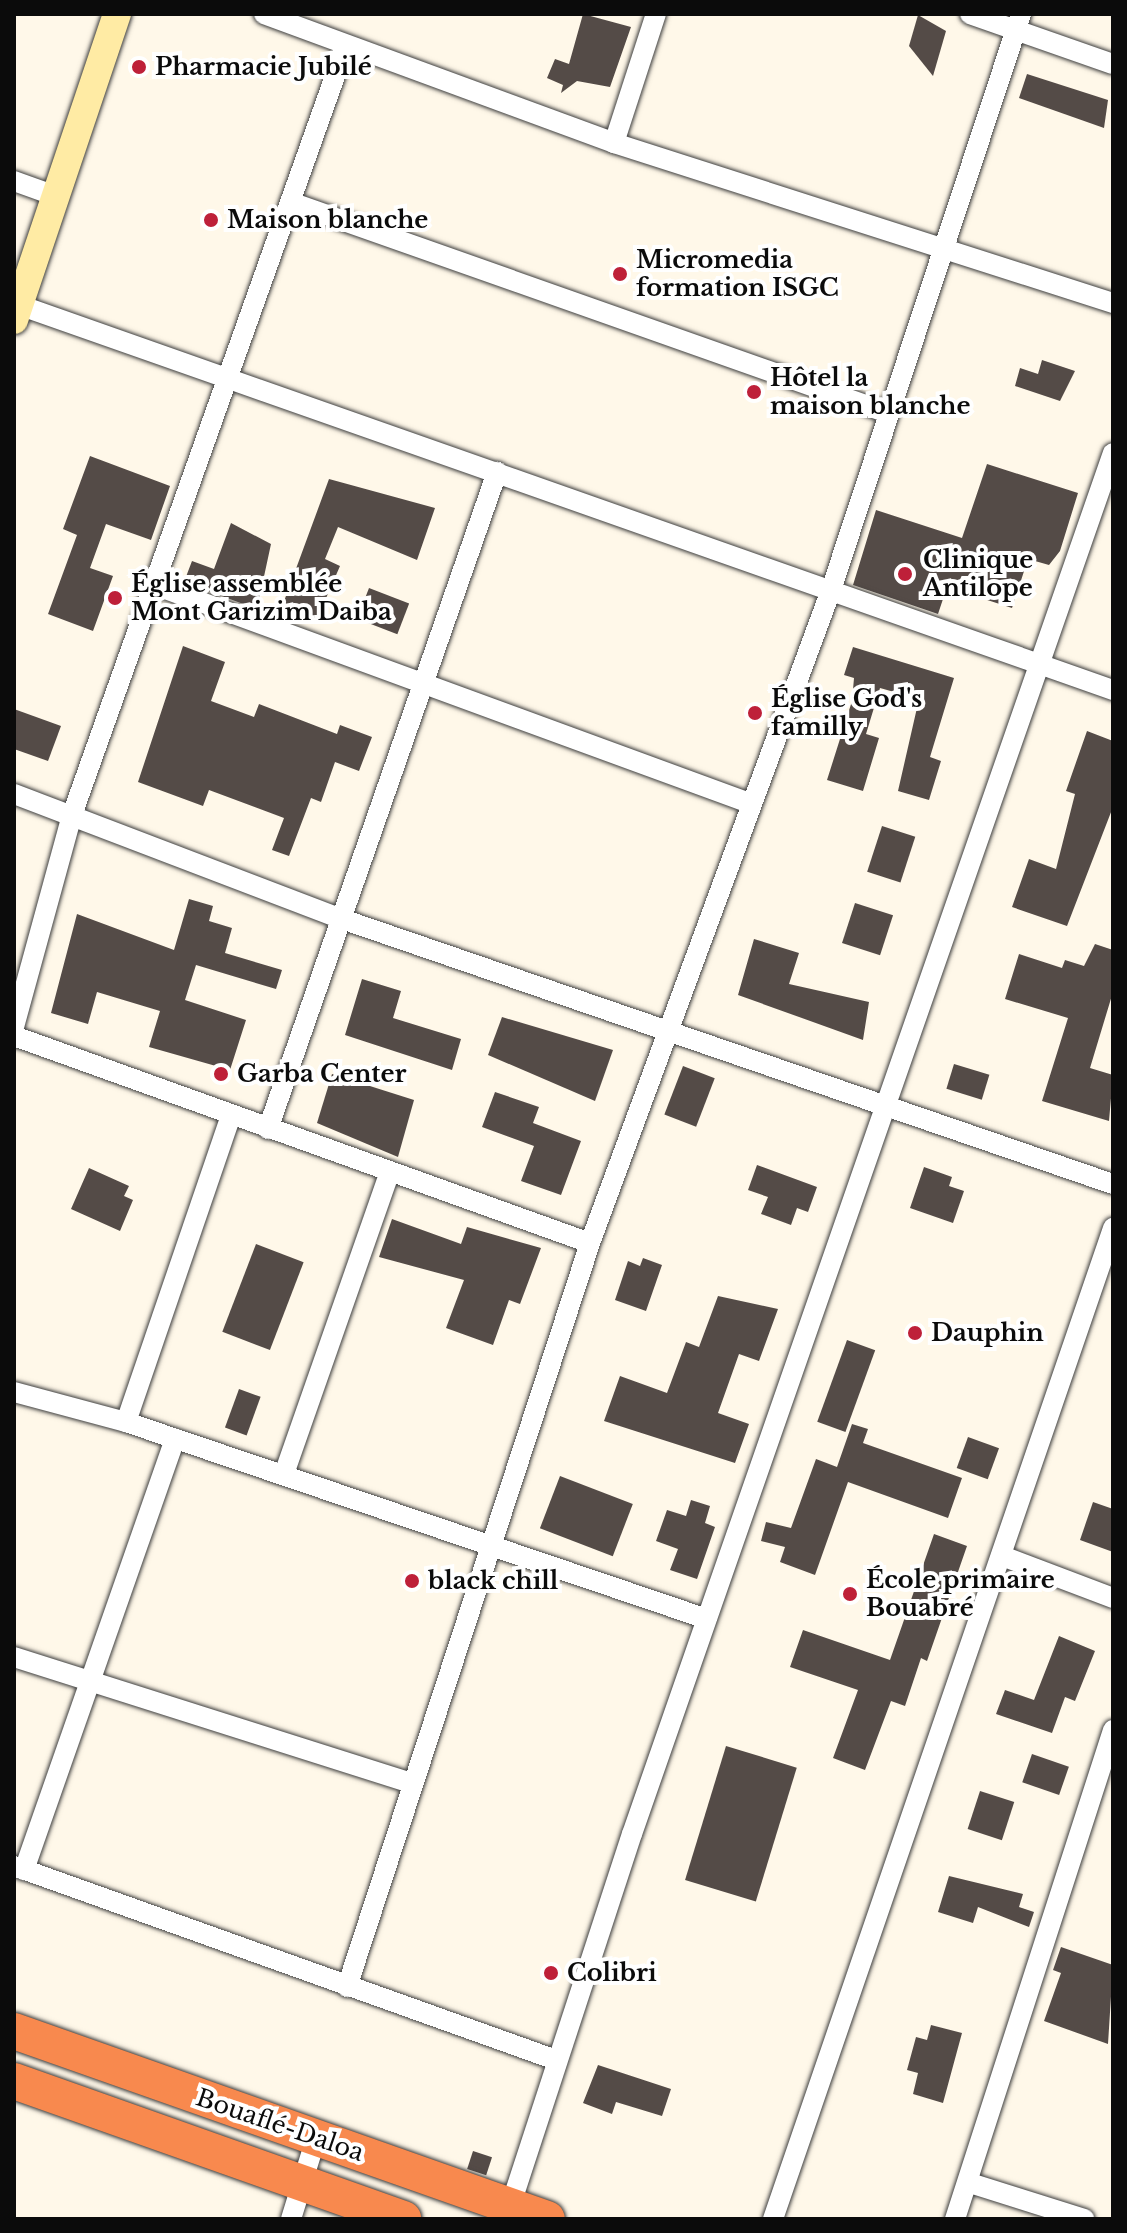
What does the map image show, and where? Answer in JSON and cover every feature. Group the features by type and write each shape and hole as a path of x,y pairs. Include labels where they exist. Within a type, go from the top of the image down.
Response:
{"highway":[{"name":"Bouaflé-Daloa","path":"14,2031 547,2219"},
{"name":"Bouaflé-Daloa","path":"14,2081 403,2219"}],"street":[{"path":"117,14 16,312 232,377 1113,690"},
{"path":"264,14 614,143 941,245 1113,303"},
{"path":"614,143 656,14"},
{"path":"970,14 1018,22 1113,64"},
{"path":"347,1987 590,1243 663,1030 831,590 941,245 1018,22"},
{"path":"14,1027 72,815 152,584 232,377 346,45"},
{"path":"14,181 56,196"},
{"path":"293,203 888,413"},
{"path":"510,2207 556,2060 707,1619 1044,666 1113,453"},
{"path":"268,1129 339,918 497,472"},
{"path":"152,584 749,803"},
{"path":"14,794 339,918 887,1109 1113,1184"},
{"path":"14,1036 590,1243"},
{"path":"126,1422 231,1115"},
{"path":"284,1474 390,1172"},
{"path":"773,2219 1113,1228"},
{"path":"14,1392 126,1422 707,1619"},
{"path":"175,1439 89,1683 19,1868 556,2060"},
{"path":"1002,1556 1113,1598"},
{"path":"14,1657 412,1783"},
{"path":"955,2219 970,2183 1113,1730"},
{"path":"291,2219 316,2138"},
{"path":"970,2183 1084,2219"}],"building":[{"path":"583,14 631,27 610,87 577,81 561,93 563,85 547,78 555,59 569,64"},
{"path":"918,15 946,31 933,76 909,46"},
{"path":"1027,74 1108,100 1104,128 1019,98"},
{"path":"1042,360 1075,371 1060,401 1015,386 1020,368 1038,374"},
{"path":"90,456 170,486 151,540 106,524 90,568 113,576 93,631 48,614 77,535 63,529"},
{"path":"987,464 1078,493 1060,551 1049,565 1028,559 1012,608 947,587 938,614 853,585 876,510 962,538"},
{"path":"329,479 435,508 417,560 338,527 325,559 340,566 317,619 283,604"},
{"path":"231,523 271,544 257,609 184,582 192,561 214,569"},
{"path":"369,588 409,603 397,634 357,619"},
{"path":"183,646 225,662 211,701 254,717 259,704 337,734 340,725 372,737 359,771 335,762 321,802 311,798 289,856 272,850 284,818 209,790 203,806 138,782"},
{"path":"853,647 954,678 930,757 941,761 929,800 898,791 919,699 880,688 866,734 879,738 863,791 827,780 852,701 854,678 844,675"},
{"path":"14,709 61,726 48,761 14,749"},
{"path":"1087,731 1113,741 1113,807 1067,926 1012,907 1029,859 1056,869 1075,794 1066,791"},
{"path":"882,826 915,837 900,882 867,872"},
{"path":"189,899 213,906 209,921 232,928 225,953 282,970 276,989 196,965 185,1000 246,1020 230,1070 149,1047 160,1011 97,992 88,1024 51,1013 77,914 174,950"},
{"path":"855,903 893,915 880,955 842,943"},
{"path":"754,939 799,953 789,984 869,1002 863,1040 738,995"},
{"path":"1095,944 1113,950 1113,992 1090,1068 1113,1075 1109,1121 1042,1101 1068,1018 1005,999 1019,954 1062,968 1065,960 1084,966"},
{"path":"362,979 401,991 393,1018 461,1039 452,1070 345,1035"},
{"path":"502,1017 613,1050 595,1101 488,1055"},
{"path":"954,1064 989,1075 982,1100 946,1089"},
{"path":"683,1066 715,1078 696,1127 664,1115"},
{"path":"332,1074 414,1100 398,1157 317,1123"},
{"path":"495,1092 539,1107 533,1123 581,1141 561,1195 521,1181 534,1146 482,1127"},
{"path":"757,1165 817,1187 808,1212 797,1208 791,1225 761,1214 768,1197 748,1190"},
{"path":"924,1167 952,1177 949,1186 964,1191 953,1223 910,1208"},
{"path":"89,1168 129,1186 124,1196 133,1200 120,1231 71,1209"},
{"path":"392,1219 461,1244 467,1227 541,1248 520,1304 509,1300 493,1345 446,1328 464,1280 379,1257"},
{"path":"256,1244 304,1262 270,1350 222,1332"},
{"path":"643,1258 662,1265 646,1311 615,1300 628,1261 640,1266"},
{"path":"718,1296 778,1309 759,1361 739,1354 718,1413 749,1424 735,1463 604,1421 620,1376 667,1393 686,1342 699,1347"},
{"path":"847,1340 875,1350 845,1432 817,1422"},
{"path":"239,1389 261,1397 247,1435 225,1428"},
{"path":"852,1424 868,1429 863,1443 962,1478 948,1518 848,1482 815,1575 780,1562 785,1547 761,1541 766,1522 791,1528 816,1459 837,1467"},
{"path":"968,1437 999,1448 988,1479 957,1468"},
{"path":"560,1476 633,1504 613,1556 540,1528"},
{"path":"691,1500 710,1506 705,1523 715,1527 697,1579 670,1570 678,1549 656,1541 667,1510 686,1516"},
{"path":"1093,1502 1113,1509 1113,1552 1080,1540"},
{"path":"934,1534 967,1546 927,1661 921,1658 905,1706 891,1701 865,1770 833,1758 858,1690 790,1667 803,1630 890,1660"},
{"path":"1059,1636 1095,1651 1075,1701 1065,1697 1052,1733 996,1714 1005,1690 1034,1700"},
{"path":"726,1746 797,1768 756,1902 685,1880"},
{"path":"1032,1754 1069,1767 1059,1795 1022,1782"},
{"path":"980,1791 1014,1802 1002,1840 968,1829"},
{"path":"949,1876 1023,1894 1019,1907 1034,1912 1029,1927 978,1907 973,1923 938,1912"},
{"path":"1061,1947 1113,1965 1108,2044 1044,2021 1061,1973 1053,1970"},
{"path":"931,2025 962,2033 943,2103 913,2094 918,2073 907,2070 916,2037 927,2040"},
{"path":"598,2065 671,2089 662,2116 616,2102 612,2114 583,2103"},
{"path":"473,2151 492,2157 486,2175 467,2169"}],"place":[{"name":"Pharmacie Jubilé","path":"139,67"},
{"name":"Maison blanche","path":"211,220"},
{"name":"Micromedia formation ISGC","path":"620,274"},
{"name":"Hôtel la maison blanche","path":"754,392"},
{"name":"Clinique Antilope","path":"905,574"},
{"name":"Église assemblée Mont Garizim Daiba","path":"115,598"},
{"name":"Église God's familly","path":"755,713"},
{"name":"Garba Center","path":"221,1074"},
{"name":"Dauphin","path":"915,1333"},
{"name":"black chill","path":"412,1581"},
{"name":"École primaire Bouabré","path":"850,1594"},
{"name":"Colibri","path":"551,1973"}]}
